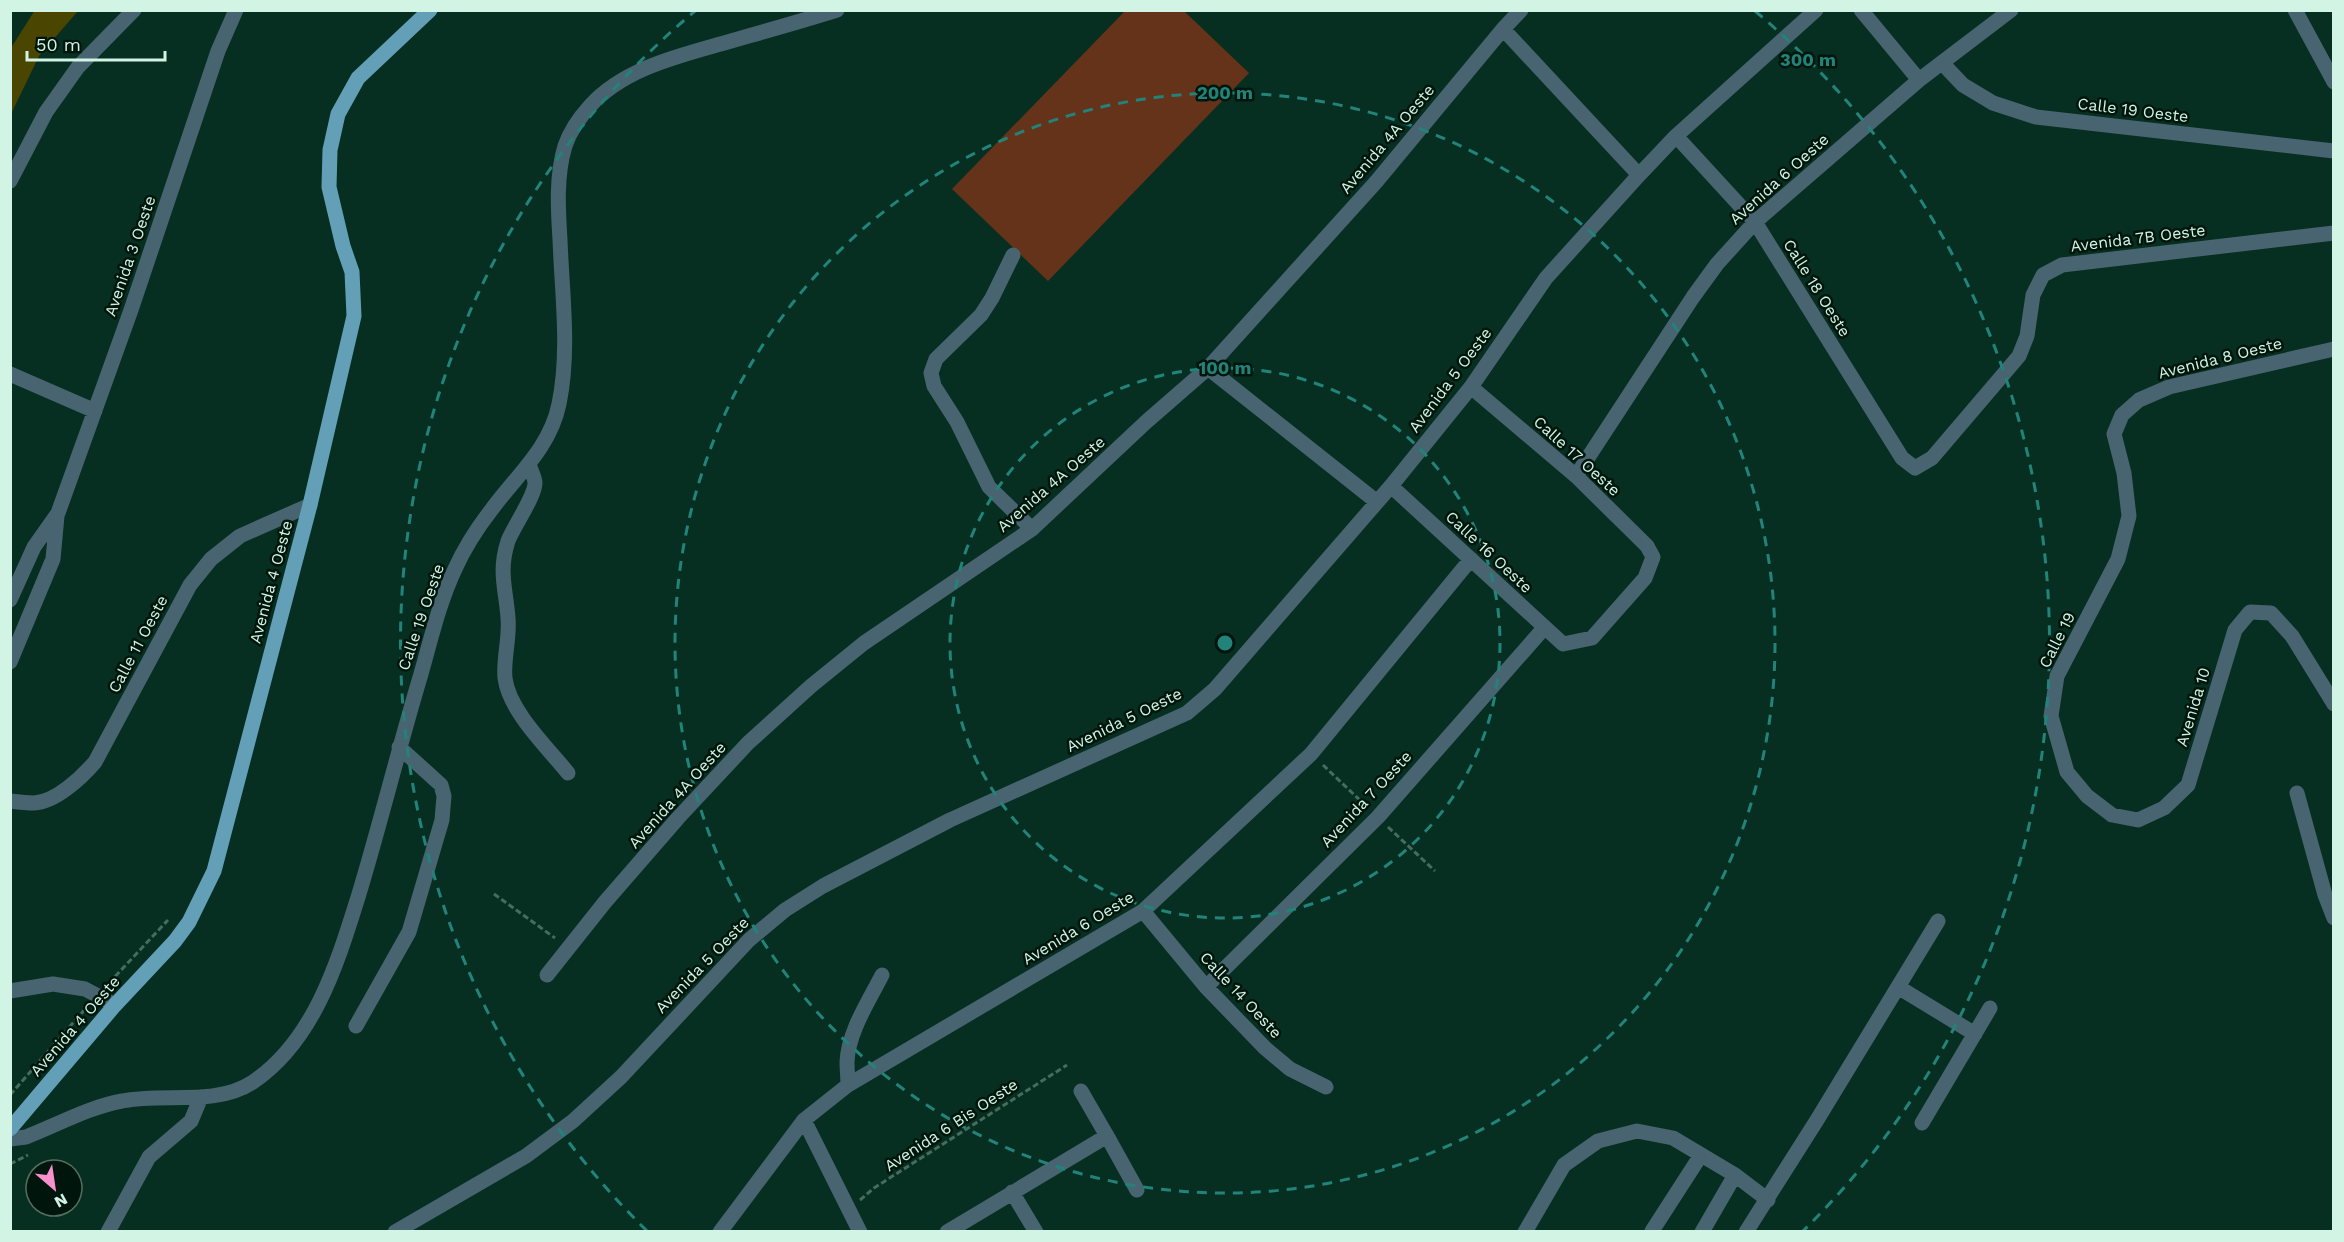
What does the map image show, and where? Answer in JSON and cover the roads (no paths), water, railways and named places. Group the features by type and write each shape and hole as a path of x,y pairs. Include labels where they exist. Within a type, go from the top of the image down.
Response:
{"main road":[{"name":"Avenida 4 Oeste","path":"10,1129 115,1005 175,941 197,908 214,872 310,505 354,316 352,272 343,246 329,187 330,150 338,114 358,78 430,10"}],"street":[{"path":"10,181 46,112 78,67 134,10"},
{"name":"Avenida 3 Oeste","path":"10,662 53,559 58,513 218,51 237,10"},
{"name":"Calle 19 Oeste","path":"10,1139 26,1137 118,1101 163,1096 201,1097 230,1092 253,1082 283,1054 308,1023 319,1004 344,941 387,800 399,747 439,610 455,569 490,511 529,465 549,434 555,418 565,357 559,188 565,147 571,132 582,116 603,94 640,71 699,50 837,10"},
{"name":"Avenida 4A Oeste","path":"547,975 606,902 748,743 811,686 864,643 1032,529 1146,422 1208,368 1376,182 1521,10"},
{"name":"Avenida 5 Oeste","path":"395,1232 526,1156 573,1121 621,1077 749,940 785,910 833,880 951,820 1186,713 1222,681 1391,486 1471,387 1546,278 1639,174 1676,136 1816,10"},
{"path":"1862,10 1919,80"},
{"name":"Avenida 6 Oeste","path":"1576,476 1693,297 1717,264 1755,222 1919,80 2011,10"},
{"path":"2295,10 2334,82"},
{"path":"1503,29 1639,174"},
{"name":"Calle 19 Oeste","path":"1943,64 1963,85 1992,103 2036,117 2334,151"},
{"name":"Calle 18 Oeste","path":"1676,136 1755,222 1902,458 1916,468"},
{"name":"Avenida 7B Oeste","path":"1916,468 1932,458 2019,356 2027,336 2033,295 2043,275 2062,265 2334,232"},
{"path":"1012,255 992,298 981,315 936,359 931,373 934,386 957,422 988,487 1032,529"},
{"name":"Avenida 8 Oeste","path":"2122,416 2139,400 2169,387 2334,349"},
{"path":"1208,368 1377,502"},
{"path":"10,374 95,411"},
{"name":"Calle 17 Oeste","path":"1471,387 1576,476 1647,546 1653,557 1645,578 1592,638 1563,644"},
{"name":"Calle 19","path":"2122,416 2114,434 2124,472 2129,516 2118,559 2057,676 2051,716 2067,772 2087,796 2112,815 2138,820 2164,808"},
{"path":"529,465 535,483 531,496 508,541 504,562 502,583 510,633 504,675 507,691 516,708 568,773"},
{"name":"Calle 16 Oeste","path":"1391,486 1563,644"},
{"name":"Calle 11 Oeste","path":"10,801 37,803 58,794 81,778 95,762 190,585 211,559 240,536 310,505"},
{"name":"Avenida 3 Oeste","path":"10,600 34,547 58,513"},
{"name":"Avenida 6 Oeste","path":"720,1232 804,1120 848,1085 1143,911 1311,754 1471,559"},
{"name":"Avenida 10","path":"2164,808 2188,785 2235,630 2250,612 2271,614 2292,636 2334,705"},
{"name":"Avenida 7 Oeste","path":"1206,987 1378,817 1544,628"},
{"path":"356,1026 409,932 442,820 444,796 441,785 432,774 399,747"},
{"path":"2297,793 2325,894 2334,918"},
{"name":"Calle 14 Oeste","path":"1143,911 1206,987 1264,1048 1290,1069 1326,1087"},
{"path":"1746,1232 1768,1200 1938,921"},
{"path":"848,1085 847,1060 852,1040 882,975"},
{"path":"10,991 53,984 85,989 115,1005"},
{"path":"1898,987 1975,1034"},
{"path":"1922,1123 1990,1008"},
{"path":"1081,1091 1137,1190"},
{"path":"108,1232 149,1156 191,1121 201,1097"},
{"path":"804,1120 860,1232"},
{"path":"1525,1232 1564,1165 1598,1141 1637,1131 1673,1138 1735,1175 1768,1200"},
{"path":"952,1230 1107,1136"},
{"path":"1653,1231 1701,1155"},
{"path":"1702,1232 1735,1175"},
{"path":"1012,1192 1036,1232"}]}
